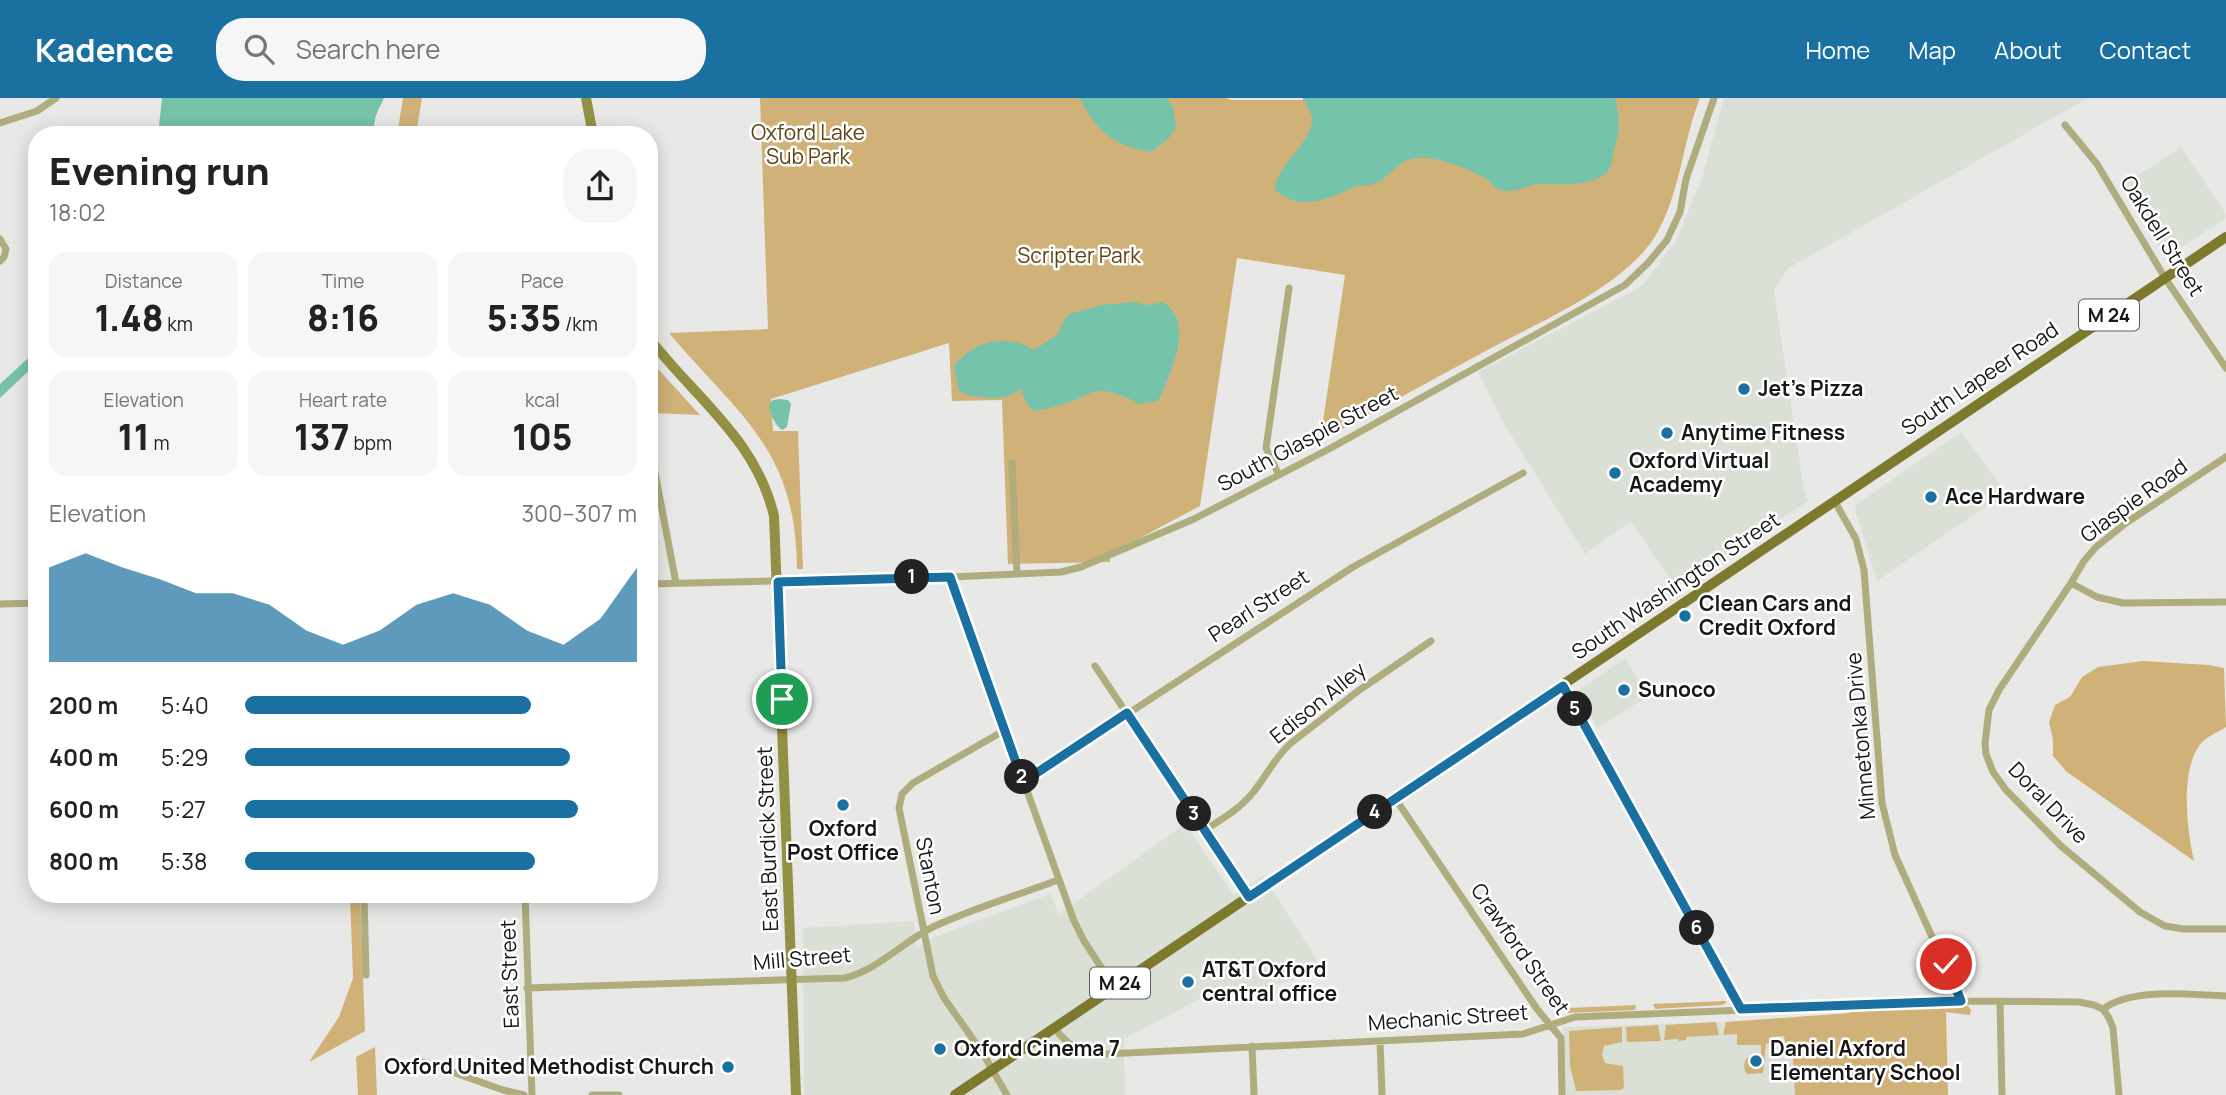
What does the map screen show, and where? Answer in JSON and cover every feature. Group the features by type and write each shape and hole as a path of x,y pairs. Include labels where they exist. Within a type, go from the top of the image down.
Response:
{"main road":[{"path":"586,98 591,126"},
{"name":"South Lapeer Road","path":"1831,505 2226,237"},
{"name":"East Burdick Street","path":"658,348 737,437 757,468 774,516 796,1095"},
{"name":"South Washington Street","path":"954,1095 1831,505"}],"street":[{"path":"0,123 37,111 56,98"},
{"name":"South Glaspie Street","path":"658,584 1061,572 1081,568 1194,519 1625,285 1667,240 1680,212 1686,179 1714,98"},
{"name":"Oakdell Street","path":"2065,125 2097,164 2165,278 2226,368"},
{"path":"0,239 6,249 0,261"},
{"path":"1279,475 1266,448 1289,288"},
{"name":"Glaspie Road","path":"2071,583 2096,547 2126,523 2226,457"},
{"path":"1012,463 1017,574"},
{"name":"Pearl Street","path":"1023,782 1353,567 1522,473"},
{"path":"658,488 676,583"},
{"name":"Minnetonka Drive","path":"1831,505 1856,539 1864,570 1882,803 1887,832 1898,863 1961,1001"},
{"path":"950,577 1058,880 1079,932 1114,987"},
{"path":"2071,583 2097,597 2123,603 2226,602"},
{"name":"Doral Drive","path":"2071,583 1989,710 1986,754 1993,772 2006,790 2061,846 2140,912 2165,926 2226,929"},
{"path":"0,604 28,603"},
{"name":"Edison Alley","path":"1205,830 1236,810 1250,796 1291,743 1366,685 1431,641"},
{"path":"1095,666 1249,897"},
{"path":"1563,686 1741,1009"},
{"name":"Stanton","path":"1005,730 918,779 902,794 899,804 935,982 1007,1095"},
{"name":"Crawford Street","path":"1395,798 1537,1009 1561,1038 1562,1095"},
{"name":"Mill Street","path":"527,988 845,978 859,974 935,926 1058,880"},
{"path":"364,903 366,975"},
{"name":"East Street","path":"524,903 532,1095"},
{"path":"2119,1095 2113,1028 2103,1009 2114,1001 2133,996 2226,996"},
{"name":"Mechanic Street","path":"1054,1027 1070,1045 1093,1054 1523,1034 1575,1017 1741,1009 1961,1001 2079,1002 2094,1004 2103,1009"},
{"path":"2000,1002 2002,1095"},
{"path":"1380,1041 1382,1095"},
{"path":"1252,1046 1254,1095"},
{"path":"424,1062 524,1095"},
{"path":"592,1095 619,1095"}],"shaded area":[{"path":"162,98 384,98 374,126 159,126"},
{"path":"1080,98 1167,98 1173,108 1176,128 1168,139 1151,152 1127,146 1108,135 1092,120"},
{"path":"1303,98 1615,98 1618,131 1610,169 1595,180 1568,184 1537,184 1507,191 1496,188 1485,178 1462,167 1435,159 1419,158 1404,162 1374,184 1356,186 1334,196 1304,202 1285,197 1275,190 1281,172 1311,127 1312,118"},
{"path":"1724,98 2088,98 1787,269 1774,291 1804,490 1808,501 1676,588 1631,521 1585,554 1506,427 1478,372 1642,286 1676,241 1702,178"},
{"path":"2181,147 2226,214 2226,218 2165,258 2123,185"},
{"path":"1134,302 1147,305 1163,302 1173,311 1178,321 1178,347 1157,401 1139,404 1118,394 1097,391 1076,400 1033,411 1021,390 995,398 959,391 954,366 971,350 991,342 1002,341 1024,345 1034,350 1057,335 1066,317 1072,313 1102,305"},
{"path":"28,358 28,372 0,398 0,384"},
{"path":"780,399 788,400 791,404 787,427 782,430 773,419 769,404"},
{"path":"1961,432 2006,493 1877,581 1854,506"},
{"path":"1625,658 1648,696 1598,728 1576,692"},
{"path":"1185,824 1234,895 1263,875 1324,971 1233,997 1222,987 1124,1039 1125,1095 804,1095 803,928 914,921 916,948 934,937 1050,894 1059,914"},
{"name":"Daniel Axford Elementary School","path":"1832,1019 1948,1095 1565,1095 1563,1027"}],"green space":[{"path":"403,98 422,98 417,126 398,126"},
{"name":"Scripter Park","path":"760,98 1700,98 1670,205 1654,238 1640,256 1580,301 1320,441 1345,275 1237,258 1200,506 1110,554 1110,562 1008,564 1002,400 952,401 949,343 771,399 773,431 798,431 803,569 797,569 794,528 786,493 775,463 740,412 669,333 768,329"},
{"path":"658,369 700,415 658,413"},
{"path":"2143,661 2224,668 2226,727 2201,743 2189,771 2187,818 2194,861 2067,772 2053,756 2049,722 2055,705 2070,697 2082,677 2098,667"},
{"path":"350,903 360,903 365,1031 309,1062 339,1017 353,978"},
{"path":"1725,1001 1722,1005 1655,1009 1653,1004"},
{"path":"1636,1005 1635,1010 1568,1013 1567,1008"},
{"path":"1968,1006 1970,1015 1946,1012 1948,1095 1795,1095 1792,1042 1785,1043 1784,1036 1772,1037 1772,1043 1766,1044 1763,1073 1747,1074 1745,1061 1748,1057 1761,1056 1761,1045 1737,1045 1737,1034 1723,1035 1726,1022 1850,1013 1847,1009"},
{"path":"1716,1022 1719,1035 1686,1037 1686,1040 1679,1041 1664,1040 1666,1025"},
{"path":"1658,1025 1661,1041 1627,1042 1626,1027"},
{"path":"1622,1027 1622,1042 1604,1046 1602,1055 1605,1063 1623,1066 1624,1087 1621,1090 1576,1091 1570,1065 1569,1031"},
{"path":"375,1047 377,1095 358,1095 356,1057"}],"place":[{"name":"Jet's Pizza","path":"1744,389"},
{"name":"Anytime Fitness","path":"1667,433"},
{"name":"Oxford Virtual Academy","path":"1615,473"},
{"name":"Ace Hardware","path":"1931,497"},
{"name":"Clean Cars and Credit Oxford","path":"1685,616"},
{"name":"Sunoco","path":"1624,690"},
{"name":"Oxford Post Office","path":"843,805"},
{"name":"AT&T Oxford central office","path":"1188,982"},
{"name":"Oxford Cinema 7","path":"940,1049"},
{"name":"Daniel Axford Elementary School","path":"1756,1061"},
{"name":"Oxford United Methodist Church","path":"728,1067"}],"route":[{"path":"782,699 778,582 950,577 1023,782 1127,713 1249,897 1563,686 1741,1009 1961,1001 1946,964"}],"park label":[{"name":"Oxford Lake Sub Park","path":"808,145"}]}
